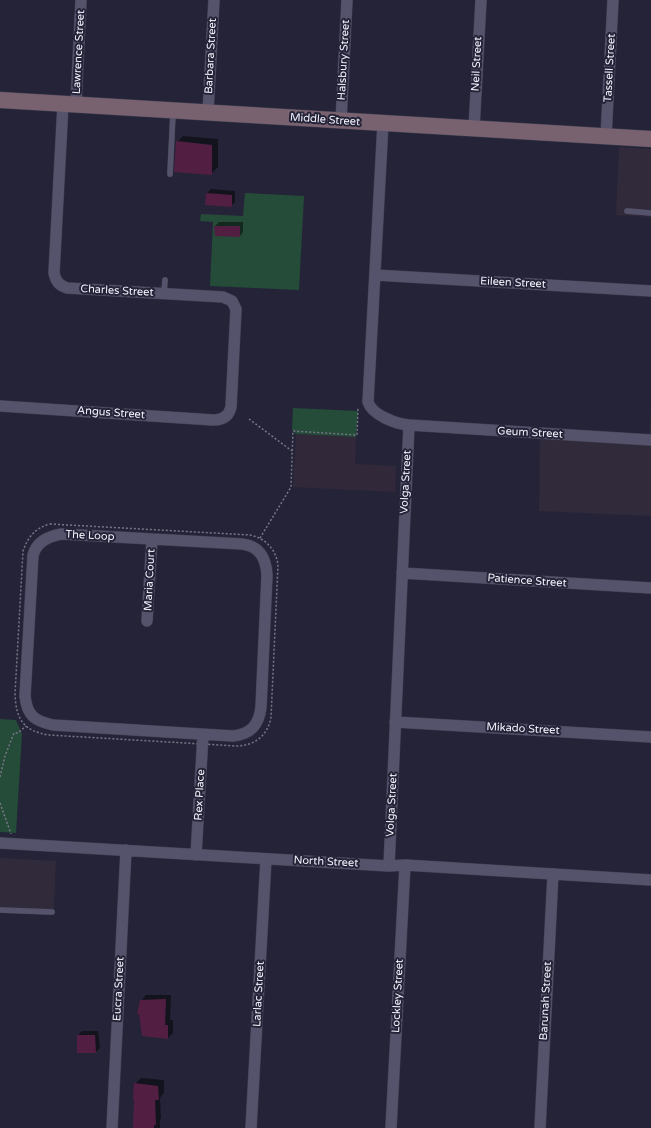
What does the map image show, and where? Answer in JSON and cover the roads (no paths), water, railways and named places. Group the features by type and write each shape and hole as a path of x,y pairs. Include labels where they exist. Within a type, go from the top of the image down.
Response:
{"street":[{"name":"Lawrence Street","path":"70,104 81,0"},
{"name":"Barbara Street","path":"208,112 214,0"},
{"name":"Halsbury Street","path":"341,121 347,0"},
{"name":"Neil Street","path":"474,129 481,0"},
{"name":"Tassell Street","path":"606,137 613,0"},
{"name":"Middle Street","path":"0,100 651,139"},
{"name":"Charles Street","path":"70,104 54,273 57,282 67,288 228,298 235,305 236,316 231,407 228,415 221,419"},
{"path":"383,123 368,402 369,406 393,422 409,425"},
{"name":"Eileen Street","path":"375,275 651,291"},
{"name":"Angus Street","path":"0,406 221,419"},
{"name":"Geum Street","path":"409,425 651,440"},
{"name":"Volga Street","path":"389,866 409,425"},
{"name":"The Loop","path":"62,534 249,545 258,550 267,566 261,707 257,723 251,730 242,735 203,740 53,725 34,718 28,711 25,696 32,562 34,552 43,540 62,534"},
{"name":"Maria Court","path":"147,621 152,539"},
{"name":"Patience Street","path":"402,573 651,588"},
{"name":"Mikado Street","path":"395,722 651,737"},
{"name":"Rex Place","path":"196,855 203,740"},
{"name":"North Street","path":"0,843 651,880"},
{"name":"Eucra Street","path":"112,1128 126,850"},
{"name":"Larlac Street","path":"252,1128 266,859"},
{"name":"Lockley Street","path":"391,1128 405,865"},
{"name":"Barunah Street","path":"540,1128 553,874"}],"lane":[{"path":"170,174 173,110"},
{"path":"627,211 651,213"},
{"path":"164,293 165,280"},
{"path":"0,910 52,912"}]}
